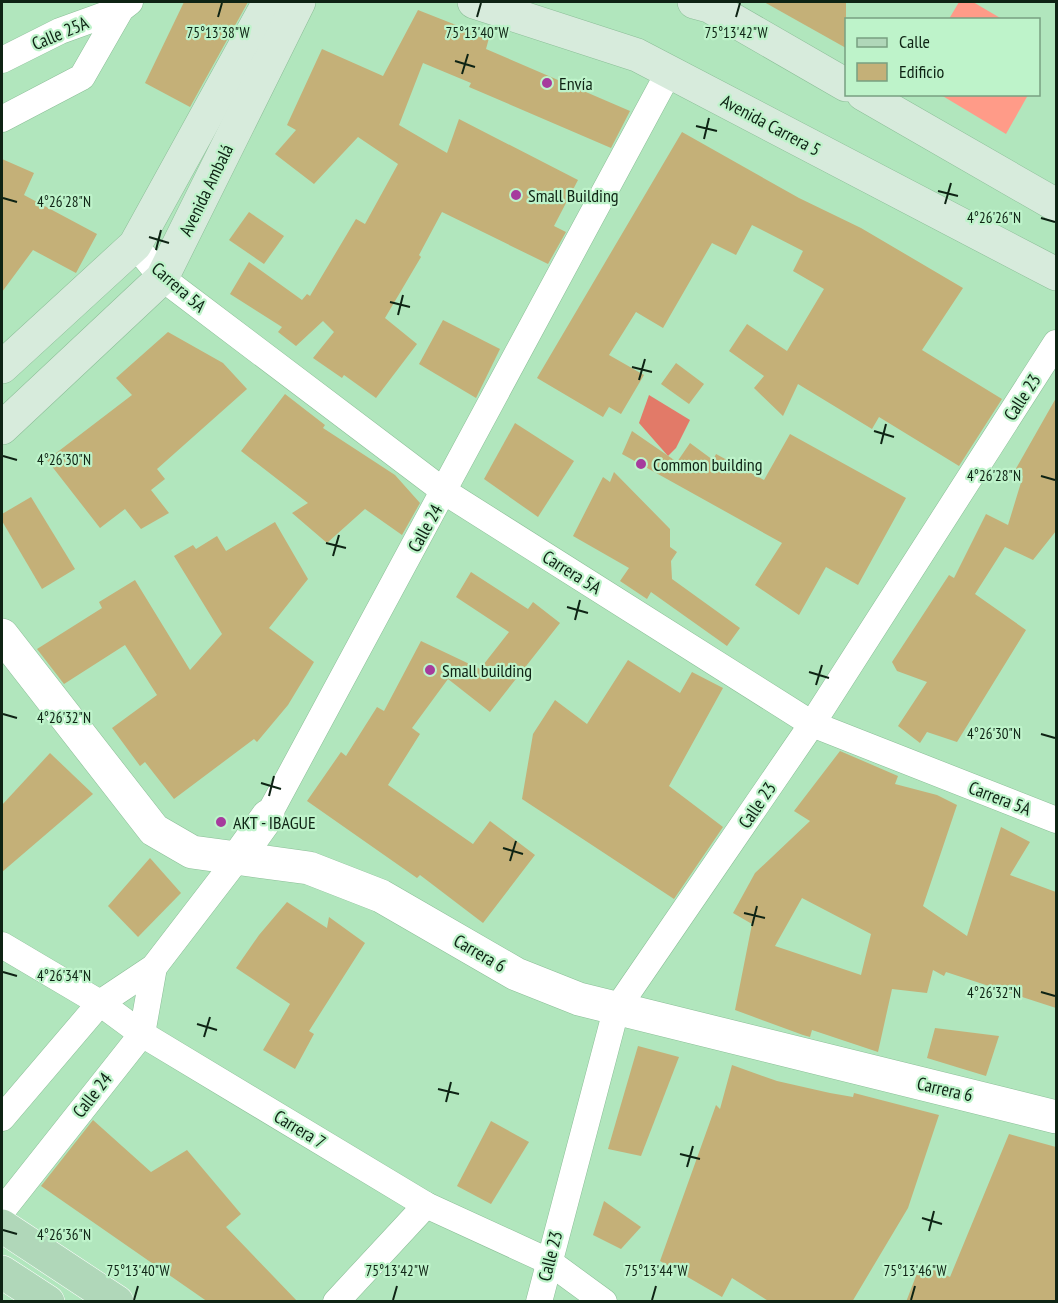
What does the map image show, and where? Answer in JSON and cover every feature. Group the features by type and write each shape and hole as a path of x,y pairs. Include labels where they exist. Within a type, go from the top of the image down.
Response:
{"main road":[{"name":"Avenida Ambalá","path":"2,368 135,246 269,2"},
{"name":"Avenida Ambalá","path":"2,428 162,278 299,2"},
{"name":"Avenida Carrera 5","path":"474,2 637,55 1056,274"},
{"path":"705,3 845,84"},
{"path":"866,96 1056,205"},
{"path":"2,1226 117,1302"},
{"path":"2,1272 48,1302"}],"street":[{"name":"Calle 25A","path":"2,60 60,31 125,5"},
{"name":"Calle 25A","path":"2,119 82,77 125,5"},
{"name":"Calle 24","path":"2,1118 100,1003 154,967 268,816 445,492 669,72"},
{"name":"Carrera 5A","path":"135,246 162,278 445,492 812,724 1056,820"},
{"name":"Calle 23","path":"539,1302 616,1010 812,724 1056,342"},
{"name":"Carrera 6","path":"3,641 154,830 192,852 309,868 381,896 516,974 616,1010 1056,1117"},
{"name":"Carrera 7","path":"2,945 100,1003 142,1034 426,1205 548,1261 604,1302"},
{"name":"Calle 24","path":"2,1211 142,1034 154,967"},
{"path":"336,1302 426,1205"}],"shaded area":[{"path":"959,2 973,2 1000,18 950,18"},
{"path":"943,96 1027,96 1006,134"},
{"path":"649,395 690,420 676,448 668,456 639,423"}],"building":[{"path":"184,2 248,2 190,107 145,83"},
{"path":"764,2 846,2 845,47"},
{"path":"418,10 489,38 486,49 630,111 611,148 469,87 471,83 423,63 399,125 447,153 459,119 578,180 554,226 566,232 548,264 442,212 419,255 421,257 385,318 417,344 376,398 344,375 342,378 313,358 334,332 323,321 296,346 278,332 282,327 230,294 249,262 302,300 307,294 310,296 356,219 365,224 398,164 358,137 314,184 275,154 296,130 287,125 322,49 383,76"},
{"path":"682,132 799,198 861,228 963,288 922,350 1002,399 959,466 879,417 872,429 798,384 783,416 754,388 764,376 729,351 747,324 787,351 824,289 793,271 803,251 752,225 736,255 712,243 663,328 636,312 609,355 644,375 621,414 609,407 603,417 537,378"},
{"path":"2,159 34,173 24,195 97,234 76,273 33,250 2,292"},
{"path":"249,212 284,236 264,264 229,240"},
{"path":"443,320 500,349 476,398 419,364"},
{"path":"168,332 223,363 247,389 157,469 165,479 151,490 169,513 141,529 125,509 100,528 47,460 132,395 116,378"},
{"path":"676,363 704,384 689,404 661,384"},
{"path":"285,394 325,425 323,428 395,475 420,503 402,535 365,509 327,543 292,513 308,503 241,451"},
{"path":"1056,398 1056,531 1033,560 1005,547 975,594 1026,630 957,742 927,732 920,743 898,726 927,682 897,671 892,662 949,575 954,578 986,514 1008,525 1023,476 1014,472"},
{"path":"515,423 574,461 538,517 484,479"},
{"path":"632,431 677,462 690,443 713,460 716,454 764,480 790,434 906,498 858,585 826,567 799,615 755,585 782,543 622,454"},
{"path":"614,472 670,529 670,547 677,552 671,561 672,579 740,628 727,646 651,592 647,599 620,581 629,568 573,536 603,477 610,482"},
{"path":"31,497 75,569 42,589 2,521 2,514"},
{"path":"275,522 308,579 269,628 314,662 288,705 257,742 254,739 174,799 145,762 140,766 112,728 157,695 125,645 64,684 37,649 102,608 99,602 135,580 190,670 222,634 174,556 193,545 196,549 217,536 226,551"},
{"path":"471,572 528,609 533,602 560,623 490,712 448,679 412,728 420,734 388,785 473,844 490,821 535,855 483,923 420,875 417,878 307,801 341,752 346,756 377,707 384,711 421,641 480,669 509,632 456,597"},
{"path":"628,660 680,693 692,672 723,688 669,786 723,827 674,899 522,799 533,734 555,700 587,724"},
{"path":"840,751 898,776 895,784 937,795 957,805 923,906 967,936 1001,827 1030,842 1010,875 1056,892 1056,1008 946,972 944,976 933,970 927,993 892,989 878,1052 812,1030 810,1037 803,1035 735,1010 752,924 733,913 755,873 810,821 794,811","holes":["802,898 871,934 861,975 775,946"]},
{"path":"50,753 93,794 2,872 2,805"},
{"path":"150,858 181,893 138,937 108,906"},
{"path":"287,902 327,928 329,917 365,943 309,1031 314,1034 295,1069 263,1050 290,1004 236,968 259,935"},
{"path":"935,1028 999,1036 986,1076 927,1058"},
{"path":"638,1046 679,1057 641,1156 608,1149"},
{"path":"732,1065 777,1081 853,1097 854,1093 939,1115 908,1208 852,1302 770,1302 732,1278 722,1297 660,1261 716,1105 720,1109"},
{"path":"93,1120 151,1172 187,1150 241,1214 226,1227 298,1302 208,1302 41,1186"},
{"path":"491,1121 529,1142 491,1204 457,1186"},
{"path":"1009,1134 1056,1147 1056,1302 906,1302 921,1263 950,1277"},
{"path":"604,1201 641,1227 621,1249 593,1235"}],"place":[{"name":"Envía","path":"547,83"},
{"name":"Small Building","path":"516,195"},
{"name":"Common building","path":"641,464"},
{"name":"Small building","path":"430,670"},
{"name":"AKT - IBAGUE","path":"221,822"}]}
